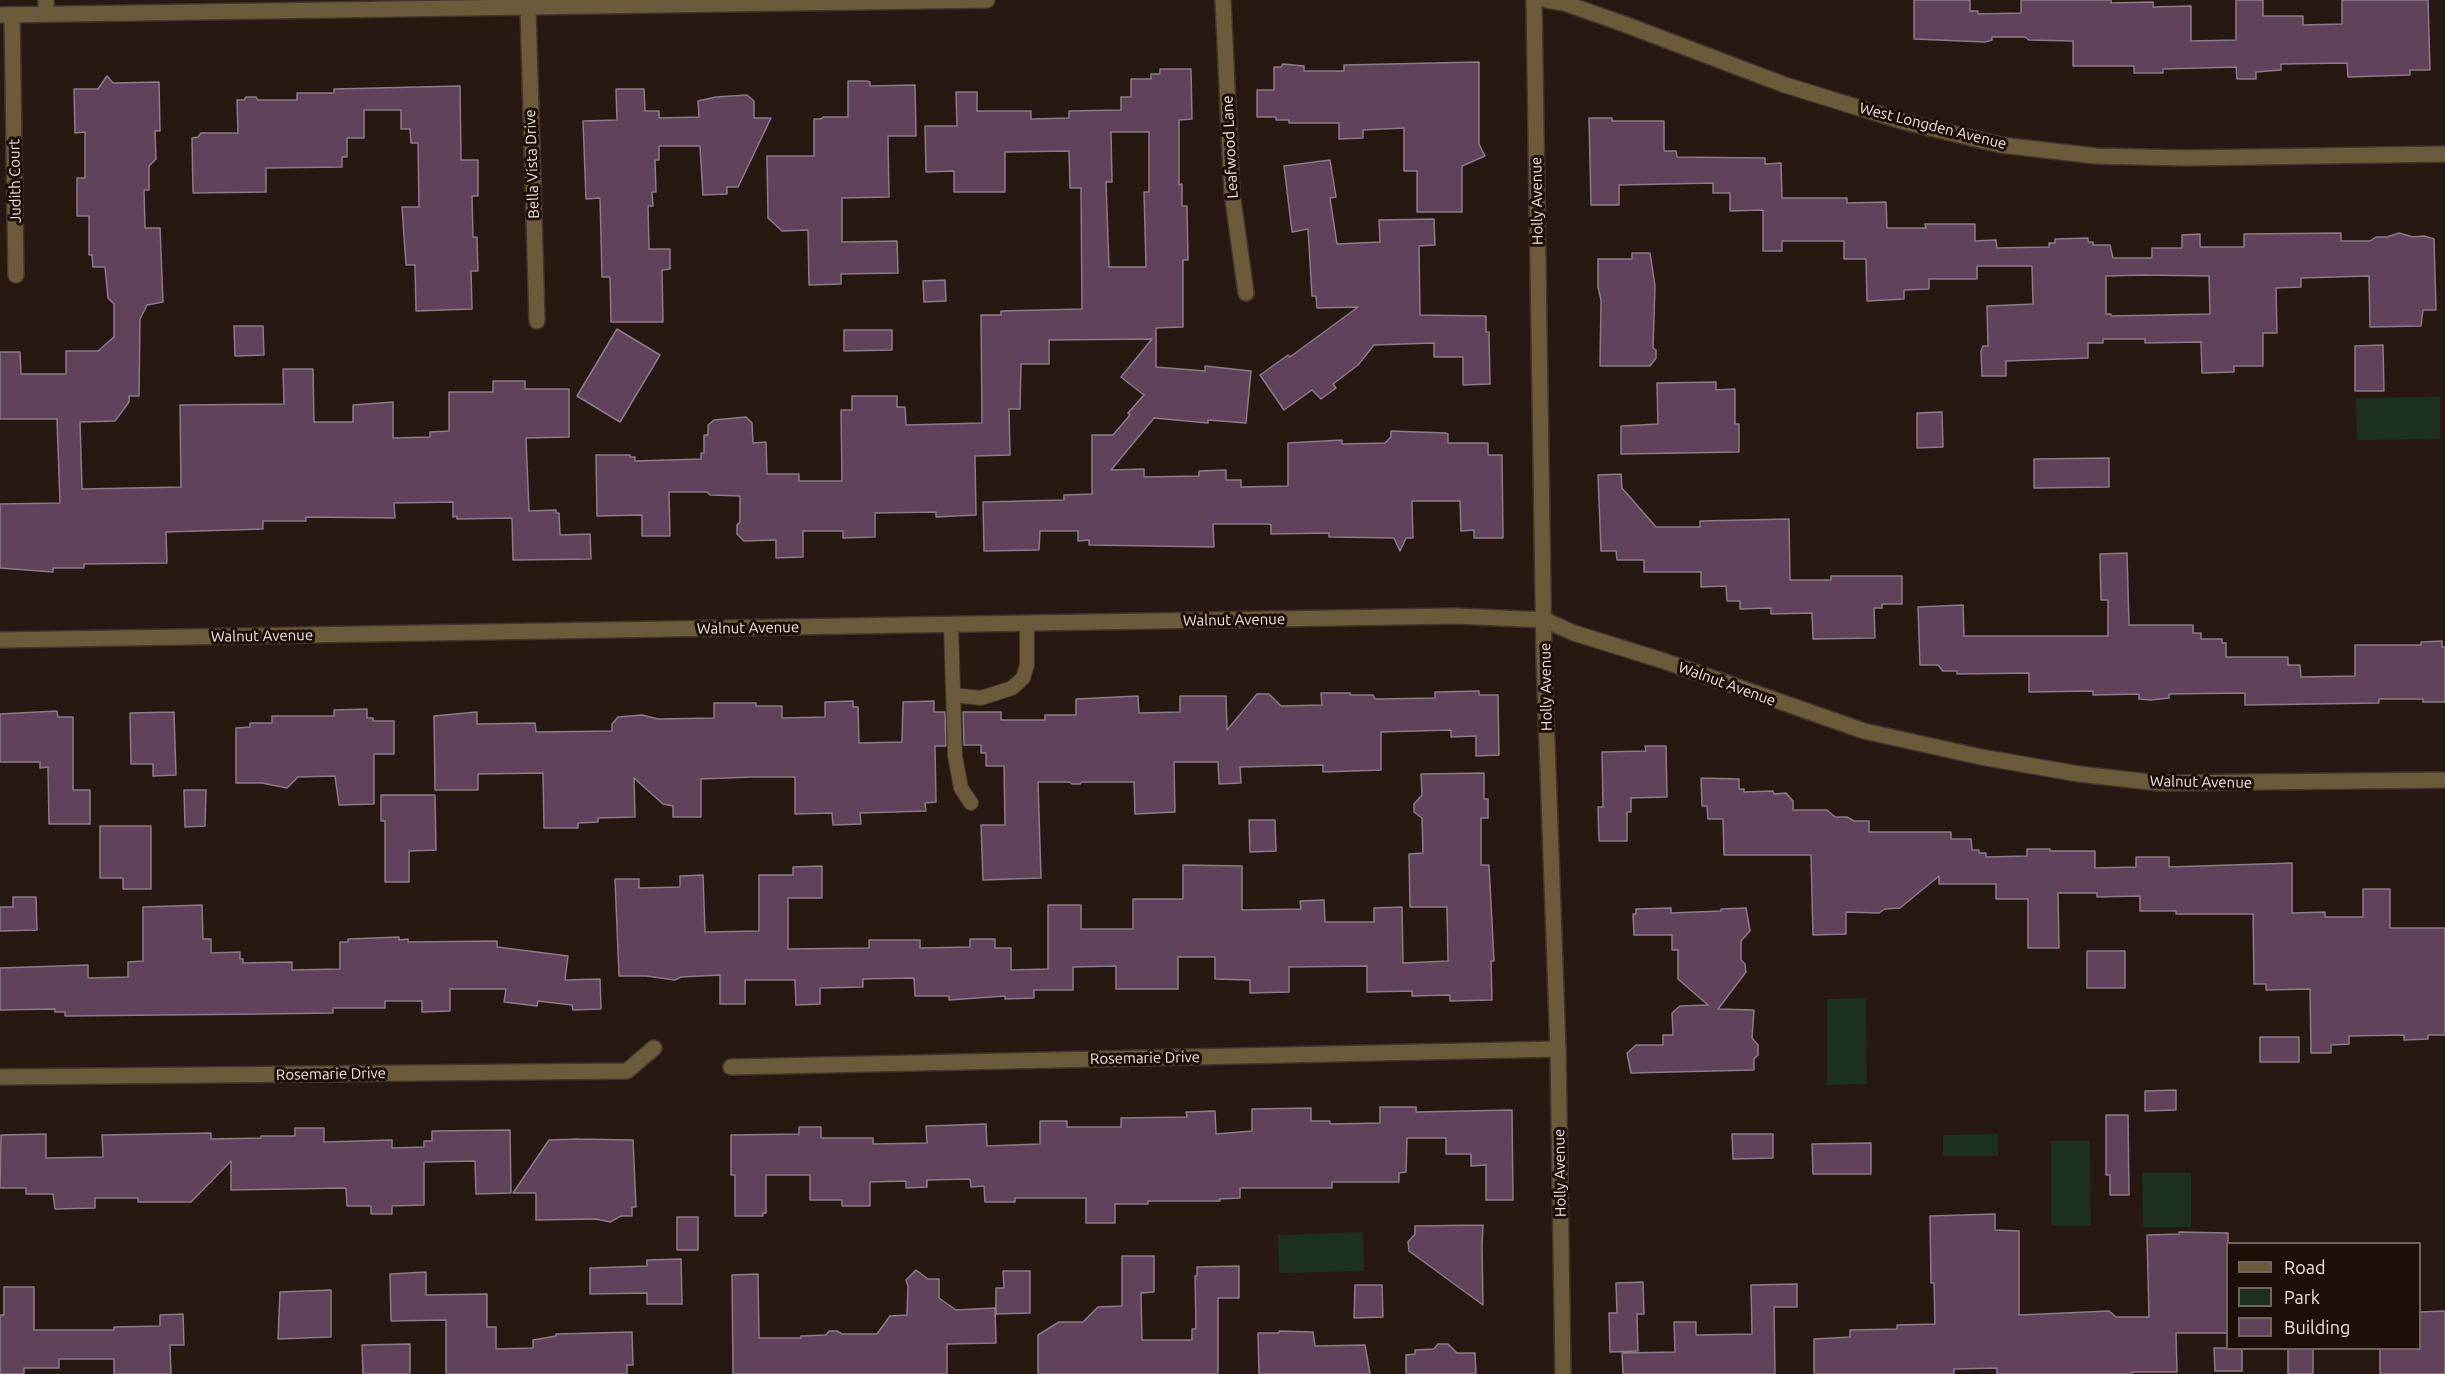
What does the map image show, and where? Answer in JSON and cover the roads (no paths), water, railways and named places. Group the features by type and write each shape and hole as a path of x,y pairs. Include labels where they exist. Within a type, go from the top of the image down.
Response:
{"street":[{"path":"6,15 46,7 528,8 577,3 987,0"},
{"name":"Leafwood Lane","path":"1223,0 1232,193 1246,293"},
{"name":"Holly Avenue","path":"1534,0 1544,659 1558,1048 1563,1374"},
{"name":"West Longden Avenue","path":"1546,0 1564,3 1624,24 1796,88 1905,122 2001,145 2096,156 2445,154"},
{"name":"Bella Vista Drive","path":"528,8 537,321"},
{"name":"Judith Court","path":"6,15 16,275"},
{"name":"Walnut Avenue","path":"0,640 1455,616 1545,620 1574,633 1661,660 1864,732 1982,757 2079,774 2159,783 2445,780"},
{"name":"Rosemarie Drive","path":"0,1077 627,1071 654,1048"},
{"name":"Rosemarie Drive","path":"731,1066 1558,1048"}],"lane":[{"path":"953,695 981,698 1012,688 1023,678 1027,664 1027,624"},
{"path":"951,625 955,756 961,788 971,803"}]}
